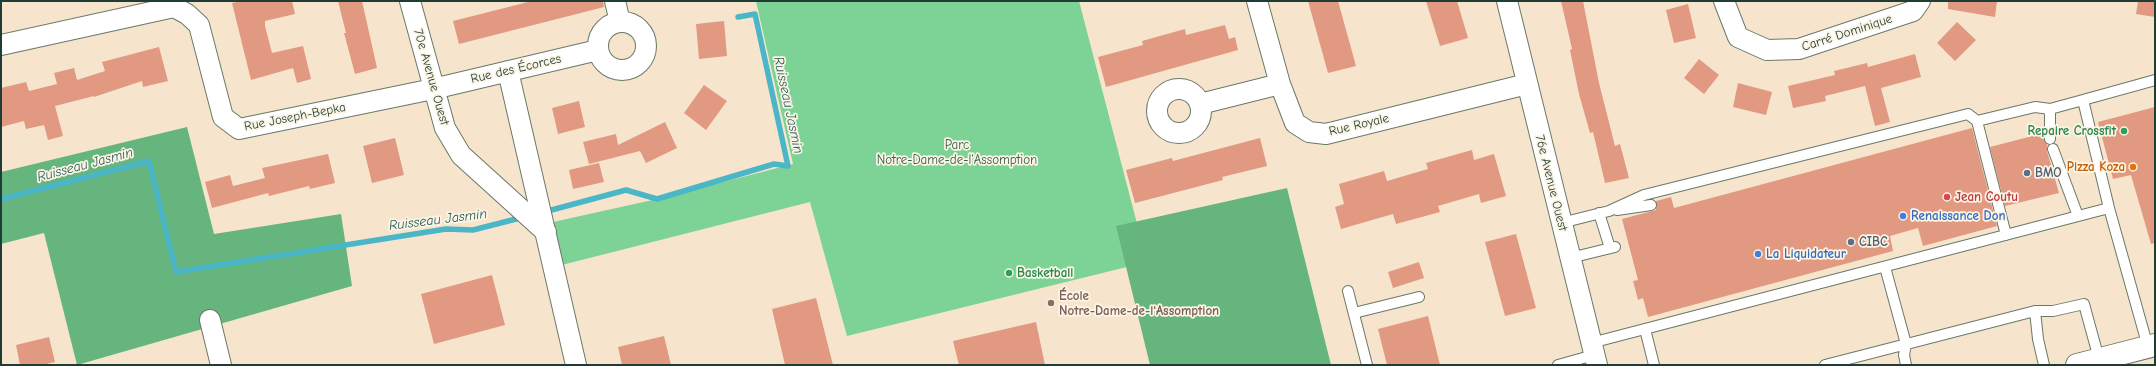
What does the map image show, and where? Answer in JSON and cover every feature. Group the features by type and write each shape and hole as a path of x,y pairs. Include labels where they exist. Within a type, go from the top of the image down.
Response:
{"main road":[{"path":"2077,365 2151,346"}],"street":[{"name":"70e Avenue Ouest","path":"410,1 433,89 445,128 462,156 546,232"},
{"path":"615,1 620,22"},
{"name":"Rue Royale","path":"1257,1 1280,84 1294,123 1309,132 1326,134 1527,84"},
{"name":"76e Avenue Ouest","path":"1507,1 1594,354"},
{"name":"Carré Dominique","path":"1724,1 1738,37 1767,50 1799,49 1913,11 1920,1"},
{"name":"Rue Joseph-Bepka","path":"1,45 174,7 188,14 199,25 223,117 239,129 433,89"},
{"path":"620,22 635,26 644,36 646,50 640,61 631,68 614,69 606,64 598,50 601,35 605,29 620,22"},
{"name":"Rue des Écorces","path":"433,89 598,50"},
{"path":"508,71 576,365"},
{"path":"1200,104 1280,84"},
{"path":"210,320 221,365"}],"lane":[{"path":"1977,121 2036,107 2050,109 2155,80"},
{"path":"2083,100 2109,208 2151,346"},
{"path":"2050,109 2050,139"},
{"path":"1604,212 1644,195 1968,114 1977,121 2006,235"},
{"path":"2053,149 2078,216"},
{"path":"1561,223 1604,212 1651,205"},
{"path":"1558,365 1594,354 1645,329 2109,208"},
{"path":"1570,258 1613,247 1604,212"},
{"path":"1885,266 1906,344 1904,355 1906,365"},
{"path":"1348,292 1367,365"},
{"path":"1354,313 1419,297"},
{"path":"1825,365 2035,311 2053,311 2084,304 2099,360"},
{"path":"2035,311 2038,339 2044,365"},
{"path":"1645,329 1654,365"}],"green space":[{"name":"Parc Notre-Dame-de-l'Assomption","path":"756,1 1079,1 1147,262 847,336 810,202 554,267 544,224 657,199 793,164"},
{"path":"187,127 214,234 341,214 352,286 77,365 44,233 1,244 1,172"},
{"path":"1287,188 1331,365 1150,365 1116,226"}],"building":[{"path":"241,1 292,1 295,14 265,21 265,26 272,53 303,46 311,79 297,83 293,68 251,80 232,3"},
{"path":"338,1 362,1 377,68 355,74 344,33 346,33"},
{"path":"532,1 603,1 604,7 459,44 453,21"},
{"path":"1308,1 1338,1 1356,66 1328,73"},
{"path":"1426,1 1457,1 1468,38 1440,46"},
{"path":"1561,1 1583,1 1599,83 1615,146 1620,144 1629,178 1605,183 1593,132 1590,133 1579,94 1570,50 1572,49"},
{"path":"1948,1 1997,1 1995,17 1948,9"},
{"path":"2138,1 2155,1 2155,17 2136,14"},
{"path":"1688,4 1696,38 1674,43 1666,10"},
{"path":"724,21 727,56 699,59 696,24"},
{"path":"1957,22 1976,40 1955,61 1937,43"},
{"path":"1225,25 1229,39 1235,37 1238,50 1106,87 1098,57 1143,45 1142,41 1185,29 1186,35"},
{"path":"159,47 168,81 143,87 142,81 94,97 55,106 63,136 48,140 44,125 26,129 24,121 1,127 1,88 26,82 29,91 57,84 54,73 74,68 77,80 105,71 102,62"},
{"path":"1915,54 1921,77 1881,88 1890,122 1875,126 1865,86 1825,96 1826,101 1793,108 1788,86 1835,75 1834,71 1867,63 1868,67"},
{"path":"1699,59 1719,75 1704,94 1684,78"},
{"path":"1738,83 1772,92 1766,115 1733,107"},
{"path":"704,85 727,101 706,130 684,113"},
{"path":"579,101 585,127 558,134 552,108"},
{"path":"2155,107 2155,243 2151,244 2131,175 2113,179 2098,122"},
{"path":"665,122 677,148 646,163 640,151 589,164 583,142 616,134 618,145"},
{"path":"1972,128 1997,226 1923,246 1918,228 1890,236 1893,251 1648,317 1643,298 1638,300 1633,281 1638,280 1622,219 1656,210 1656,201 1671,197 1674,208"},
{"path":"2044,133 2047,151 2059,193 2005,206 1990,147"},
{"path":"395,138 404,175 372,183 363,146"},
{"path":"1260,138 1267,166 1222,177 1223,180 1135,203 1126,170 1172,158 1173,161"},
{"path":"1472,150 1474,160 1494,154 1506,196 1481,203 1479,194 1438,206 1440,212 1396,224 1393,214 1341,229 1335,207 1344,204 1339,184 1384,171 1387,181 1428,169 1426,163"},
{"path":"328,154 335,183 310,189 309,186 269,196 268,193 212,208 205,182 230,175 233,186 265,178 262,168"},
{"path":"599,163 604,182 573,189 569,170"},
{"path":"1516,234 1536,308 1505,316 1485,242"},
{"path":"1419,262 1424,278 1393,288 1388,272"},
{"path":"492,275 505,325 434,344 421,294"},
{"path":"816,298 833,365 785,365 772,309"},
{"path":"1428,316 1440,365 1387,365 1378,329"},
{"path":"1036,322 1045,365 959,365 953,341"},
{"path":"664,336 671,365 622,365 618,347"},
{"path":"49,337 55,362 42,365 20,365 16,345"}],"waterway":[{"name":"Ruisseau Jasmin","path":"544,212 626,190 657,199 774,164 788,166 755,14 738,17"},
{"name":"Ruisseau Jasmin","path":"1,199 149,161 176,272 446,229 473,230 524,217"}],"place":[{"name":"Repaire Crossfit","path":"2124,131"},
{"name":"Pizza Koza","path":"2133,167"},
{"name":"BMO","path":"2027,173"},
{"name":"Jean Coutu","path":"1947,197"},
{"name":"Renaissance Don","path":"1903,216"},
{"name":"CIBC","path":"1851,242"},
{"name":"La Liquidateur","path":"1758,254"},
{"name":"Basketball","path":"1009,273"},
{"name":"École Notre-Dame-de-l'Assomption","path":"1051,303"}]}
